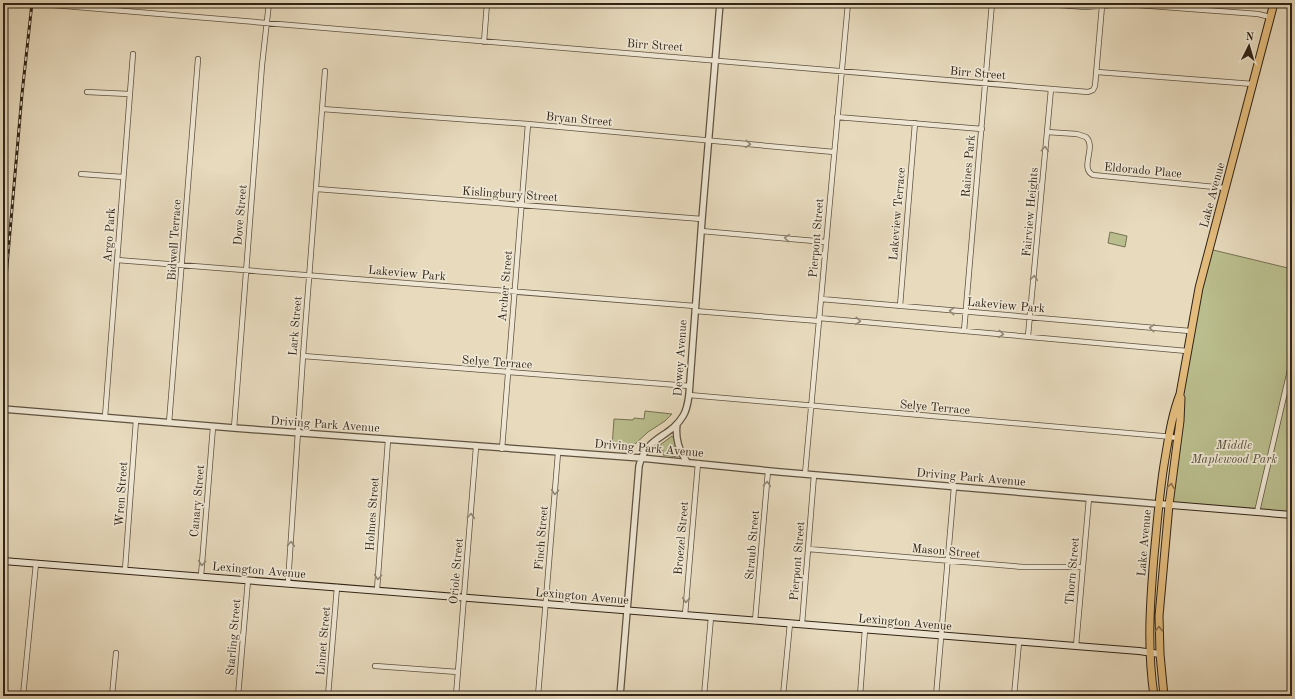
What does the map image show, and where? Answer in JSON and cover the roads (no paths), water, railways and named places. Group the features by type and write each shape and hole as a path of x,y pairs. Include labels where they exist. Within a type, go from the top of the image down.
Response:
{"main road":[{"name":"Lake Avenue","path":"1154,696 1150,653 1149,614 1159,504 1169,437 1174,410 1180,394 1199,288 1274,3"},
{"name":"Lake Avenue","path":"1164,696 1160,654 1159,616 1168,505 1181,412 1180,394"},
{"name":"Driving Park Avenue","path":"1159,504 1292,514"},
{"name":"Lexington Avenue","path":"3,561 755,620 1160,654"}],"street":[{"name":"Dove Street","path":"234,428 245,271 262,65 268,23 269,3"},
{"path":"484,42 487,3"},
{"name":"Dewey Avenue","path":"620,696 638,476 641,458 648,446 677,424 685,412 689,395 720,3"},
{"name":"Pierpont Street","path":"805,474 848,3"},
{"name":"Raines Park","path":"964,331 992,3"},
{"path":"1035,3 1085,7 1124,4 1250,14 1270,17"},
{"name":"Birr Street","path":"41,4 1051,89 1092,91 1094,89 1097,72"},
{"path":"1102,6 1097,72 1253,84"},
{"name":"Argo Park","path":"105,417 133,54"},
{"name":"Bidwell Terrace","path":"169,423 198,59"},
{"name":"Lark Street","path":"288,583 303,356 325,71"},
{"name":"Fairview Heights","path":"1028,336 1051,89"},
{"path":"87,92 129,94"},
{"name":"Bryan Street","path":"322,108 528,124 834,152"},
{"path":"837,117 982,129"},
{"name":"Lakeview Terrace","path":"900,306 915,123"},
{"name":"Archer Street","path":"502,449 528,124"},
{"name":"Eldorado Place","path":"1047,132 1086,136 1090,143 1087,169 1090,174 1093,175 1225,188"},
{"path":"81,174 123,176"},
{"name":"Kislingbury Street","path":"316,189 702,219"},
{"path":"701,231 826,242"},
{"name":"Lakeview Park","path":"117,260 515,292 819,320 1028,336 1187,351"},
{"name":"Lakeview Park","path":"821,299 1190,332"},
{"name":"Selye Terrace","path":"303,356 690,386"},
{"path":"1256,512 1291,366"},
{"name":"Selye Terrace","path":"689,395 1178,438"},
{"name":"Driving Park Avenue","path":"3,409 213,427 641,458 768,471 1159,504"},
{"name":"Wren Street","path":"125,570 136,420"},
{"path":"677,424 676,440 687,462"},
{"name":"Canary Street","path":"201,576 213,427"},
{"name":"Holmes Street","path":"377,590 388,440"},
{"name":"Oriole Street","path":"456,696 476,447"},
{"name":"Finch Street","path":"538,696 558,453"},
{"name":"Broezel Street","path":"685,615 698,463"},
{"name":"Straub Street","path":"755,620 768,471"},
{"name":"Pierpont Street","path":"802,624 814,475"},
{"path":"936,696 954,487"},
{"name":"Thorn Street","path":"1076,646 1089,498"},
{"name":"Mason Street","path":"808,550 1030,567 1083,567"},
{"path":"23,696 36,563"},
{"name":"Starling Street","path":"238,696 248,580"},
{"name":"Linnet Street","path":"328,696 337,587"},
{"path":"704,696 711,617"},
{"path":"783,696 790,623"},
{"path":"860,696 865,629"},
{"path":"1014,696 1019,642"},
{"path":"112,696 116,653"},
{"path":"375,666 458,672"}],"railway":[{"path":"3,312 22,94 32,3"}],"park label":[{"name":"Middle Maplewood Park","path":"1234,452"}]}
